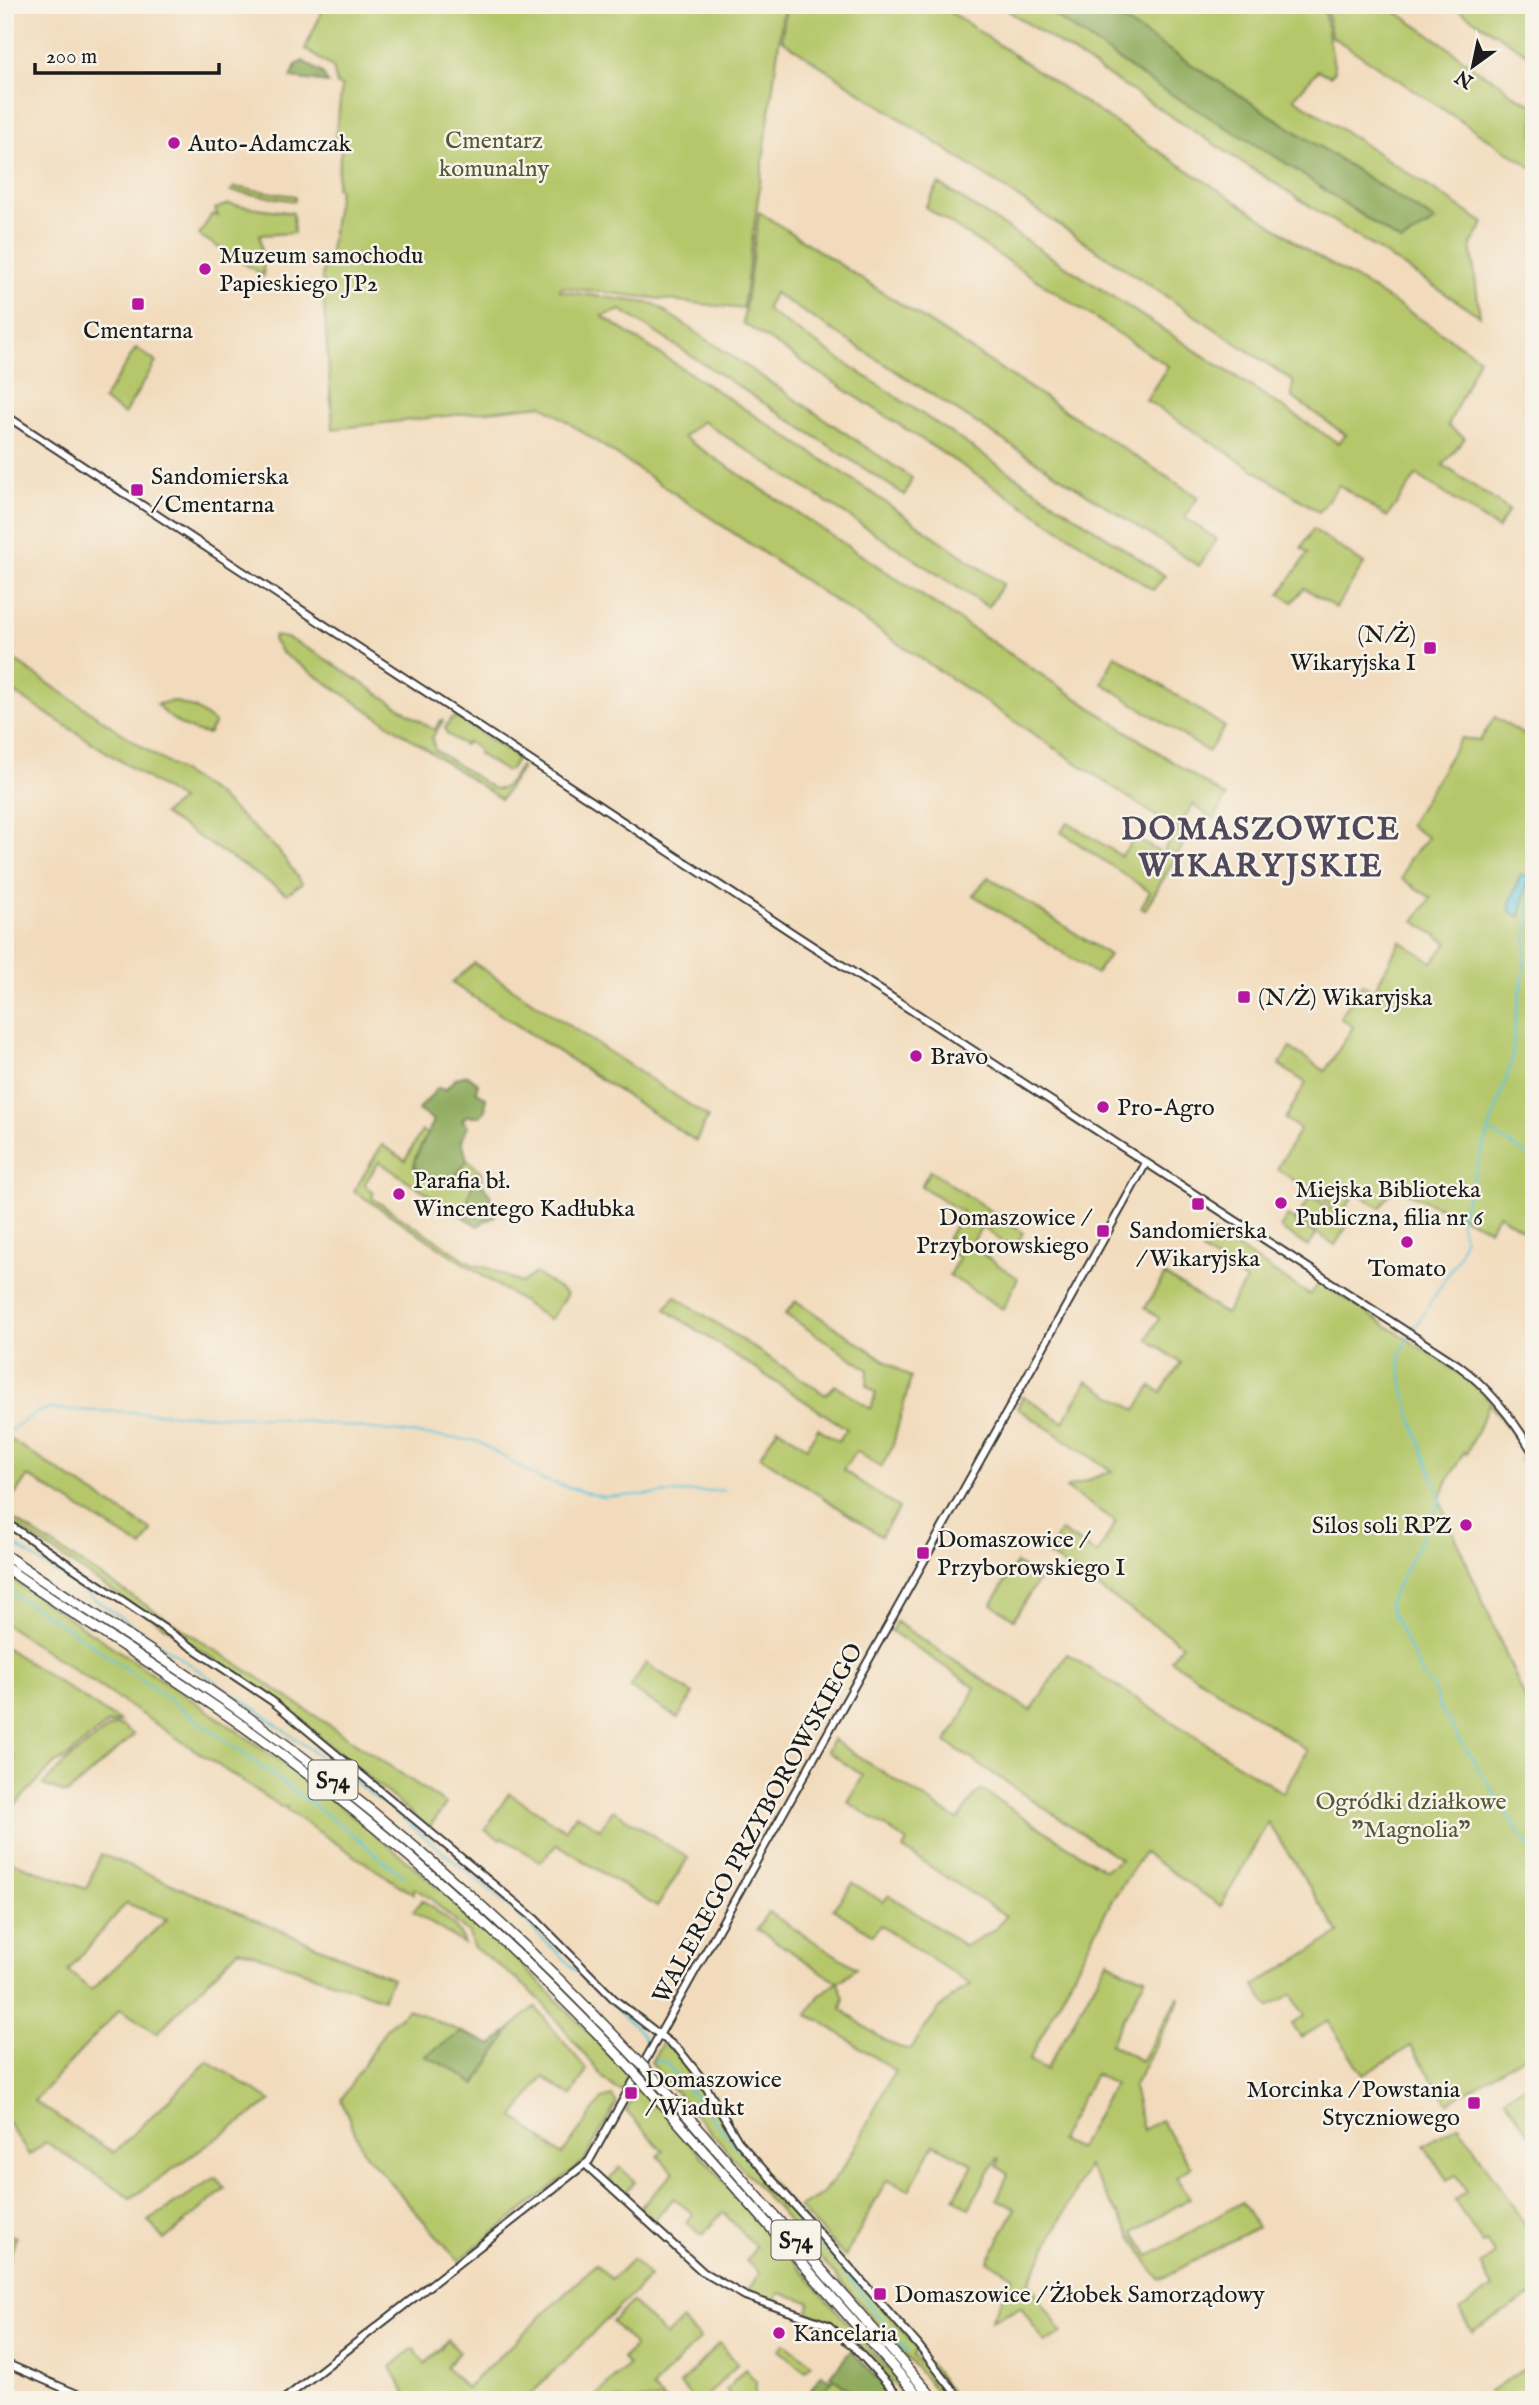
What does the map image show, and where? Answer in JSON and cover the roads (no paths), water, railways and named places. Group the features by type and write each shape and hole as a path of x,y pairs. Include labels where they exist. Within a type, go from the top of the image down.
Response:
{"highway":[{"name":"S74","path":"5,1555 214,1693 346,1791 502,1924 656,2080 935,2400"},
{"name":"S74","path":"5,1567 208,1702 345,1803 491,1928 621,2058 922,2400"}],"street":[{"path":"5,415 1411,1334 1468,1373 1492,1396 1519,1429 1534,1454"},
{"name":"WALEREGO PRZYBOROWSKIEGO","path":"283,2400 586,2165 1146,1163"},
{"path":"5,1522 272,1701 535,1919 605,1991 691,2061 728,2126 746,2151 918,2345 961,2400"},
{"path":"586,2165 703,2272 746,2296 828,2325 853,2346 902,2400"},
{"path":"5,2363 91,2400"}],"water":[{"path":"1521,874 1529,877 1520,917 1510,911 1510,903"}],"waterway":[{"path":"1412,1332 1458,1258 1464,1239 1460,1218 1512,1061 1515,1021 1524,969 1534,856"},
{"path":"1491,1132 1534,1159"},
{"path":"1409,1337 1400,1357 1404,1389 1441,1500 1388,1604 1422,1675 1434,1690 1440,1708 1534,1856"},
{"path":"5,1434 37,1412 49,1409 278,1418 477,1441 540,1479 602,1497 726,1490"},
{"path":"5,1538 254,1708 391,1809 513,1910 643,2035 648,2046 643,2055"},
{"path":"5,1589 78,1635 160,1693 353,1834 404,1876"},
{"path":"654,2061 662,2060 668,2065 717,2124"},
{"path":"719,2126 838,2264"},
{"path":"839,2266 908,2352"}],"place":[{"name":"Auto-Adamczak","path":"174,143"},
{"name":"Muzeum samochodu Papieskiego JP2","path":"205,269"},
{"name":"Cmentarna","path":"138,304"},
{"name":"Sandomierska / Cmentarna","path":"137,490"},
{"name":"(N/Ż) Wikaryjska I","path":"1430,648"},
{"name":"(N/Ż) Wikaryjska","path":"1244,997"},
{"name":"Bravo","path":"916,1056"},
{"name":"Pro-Agro","path":"1103,1107"},
{"name":"Parafia bł. Wincentego Kadłubka","path":"399,1194"},
{"name":"Miejska Biblioteka Publiczna, filia nr 6","path":"1281,1203"},
{"name":"Sandomierska / Wikaryjska","path":"1198,1204"},
{"name":"Domaszowice / Przyborowskiego","path":"1103,1231"},
{"name":"Tomato","path":"1407,1242"},
{"name":"Silos soli RPZ","path":"1466,1525"},
{"name":"Domaszowice / Przyborowskiego I","path":"923,1553"},
{"name":"Domaszowice / Wiadukt","path":"631,2093"},
{"name":"Morcinka / Powstania Styczniowego","path":"1474,2103"},
{"name":"Domaszowice / Żłobek Samorządowy","path":"880,2294"},
{"name":"Kancelaria","path":"779,2333"}],"district":[{"name":"DOMASZOWICE WIKARYJSKIE","path":"1261,846"}],"park label":[{"name":"Cmentarz komunalny","path":"494,154"},
{"name":"Ogródki działkowe \"Magnolia\"","path":"1411,1815"}]}
